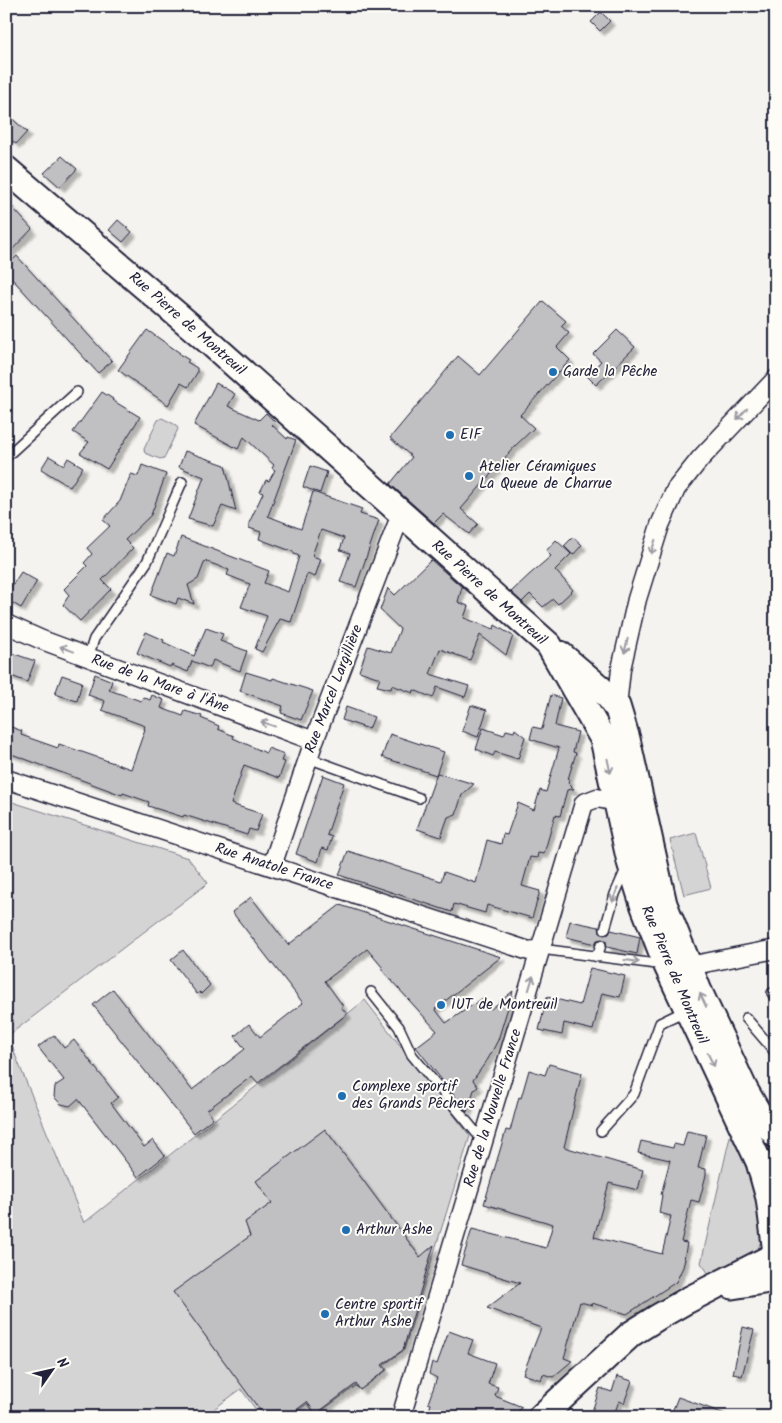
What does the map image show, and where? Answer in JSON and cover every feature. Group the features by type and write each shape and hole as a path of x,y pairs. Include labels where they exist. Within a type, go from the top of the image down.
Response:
{"main road":[{"name":"Rue Pierre de Montreuil","path":"6,169 207,340 549,645 601,711 627,739 687,1010 759,1162 770,1198 776,1254"},
{"name":"Rue Pierre de Montreuil","path":"601,711 627,807 630,862 642,904 760,1116 776,1135"},
{"path":"541,1417 632,1334 658,1317 776,1254"},
{"path":"705,1291 776,1279"}],"street":[{"path":"601,711 621,669 637,599 660,525 676,489 700,459 776,379"},
{"name":"Rue Marcel Largillière","path":"272,866 314,741 401,514"},
{"name":"Rue de la Mare à l'Âne","path":"6,624 42,640 314,741"},
{"name":"Rue Anatole France","path":"6,779 528,951 541,949"},
{"name":"Rue de la Nouvelle France","path":"401,1417 584,803 597,798 627,807"},
{"path":"678,966 776,949"}],"lane":[{"path":"6,457 77,392"},
{"path":"88,657 94,639 147,562 182,482"},
{"path":"308,758 419,798"},
{"path":"627,807 648,835"},
{"path":"604,929 615,894 630,862"},
{"path":"597,957 601,945"},
{"path":"541,949 678,966"},
{"path":"371,992 399,1026 412,1055 482,1145"},
{"path":"601,1131 634,1094 660,1023 687,1010"},
{"path":"746,1018 776,1053"}],"shaded area":[{"path":"162,418 176,425 178,429 164,458 160,459 145,453 144,449 158,420"},
{"name":"Complexe sportif des Grands Pêchers","path":"6,800 188,858 208,883 9,1035 16,1057 84,1223 365,1000 470,1136 404,1350 384,1365 387,1370 360,1390 356,1386 316,1415 307,1404 289,1417 261,1417 241,1389 203,1417 6,1417"},
{"path":"696,833 711,888 684,895 670,840"},
{"path":"731,1132 749,1175 760,1211 762,1228 760,1242 755,1253 752,1255 709,1274 701,1263"}],"building":[{"path":"601,12 610,21 600,31 591,22"},
{"path":"6,113 27,132 16,144 6,136"},
{"path":"62,156 77,169 60,187 44,173"},
{"path":"6,200 32,229 6,256"},
{"path":"118,220 132,232 123,242 109,230"},
{"path":"17,256 112,361 98,373 6,272 6,266"},
{"path":"543,301 566,321 561,326 569,333 557,347 570,360 520,415 534,428 515,446 461,509 478,524 469,534 443,514 434,523 390,484 412,457 390,438 458,356 480,375"},
{"path":"147,330 180,353 189,360 187,362 197,368 197,373 188,387 181,383 168,405 118,370"},
{"path":"617,330 635,347 596,385 587,376 601,361 593,354"},
{"path":"216,383 235,394 228,406 259,420 266,413 275,422 272,425 287,439 288,437 296,440 268,516 301,529 313,492 362,509 360,514 379,520 356,587 340,582 350,553 340,550 344,538 321,530 312,556 321,559 315,577 307,574 291,622 280,619 262,652 255,649 267,616 241,607 250,584 227,575 229,570 205,561 198,579 188,585 194,604 178,598 176,604 151,595 167,553 174,556 181,537 269,571 264,583 288,592 299,556 294,554 294,552 259,539 261,532 249,528 249,523 263,493 260,492 266,480 269,481 275,470 272,468 274,465 244,437 238,449 194,425"},
{"path":"102,392 140,417 107,469 80,453 89,442 73,432"},
{"path":"185,451 225,465 236,511 222,506 213,526 188,519 204,477 179,467"},
{"path":"49,456 64,465 68,458 83,467 70,487 41,469"},
{"path":"142,465 166,474 151,515 125,540 133,548 102,580 111,589 80,621 63,605 69,595 64,589 87,566 84,563 92,554 87,548 110,526 103,520 120,501 131,474 138,476"},
{"path":"310,466 327,472 320,493 303,487"},
{"path":"573,537 582,545 573,555 564,546"},
{"path":"556,540 571,554 555,570 573,590 558,604 553,599 543,607 530,594 522,602 511,592 551,556 546,551"},
{"path":"431,560 462,587 458,602 468,606 464,618 494,629 495,625 513,636 506,655 480,635 470,660 440,649 430,674 469,686 465,697 437,687 433,698 414,690 413,693 392,685 391,689 377,686 380,678 359,671 368,646 391,653 400,629 380,610 388,588 395,595"},
{"path":"21,572 37,581 21,608 6,599 6,595"},
{"path":"206,628 223,634 220,641 247,651 240,671 213,660 210,668 192,661 188,672 171,665 170,667 137,653 146,632 194,656"},
{"path":"6,651 35,661 27,682 6,674"},
{"path":"246,672 272,680 273,678 313,691 301,720 281,713 283,706 240,691"},
{"path":"95,674 112,681 109,690 141,701 143,697 150,700 152,695 164,700 161,708 183,716 185,711 202,716 201,718 219,726 218,729 234,736 233,738 266,753 268,748 284,754 281,761 285,762 279,778 244,765 231,804 262,814 256,831 249,829 247,835 148,806 149,802 123,793 122,795 6,752 6,725 22,731 21,735 58,748 59,744 131,769 145,726 102,710 105,701 88,695"},
{"path":"62,675 82,682 77,701 55,694"},
{"path":"551,695 561,698 555,726 578,732 573,752 576,753 568,779 570,779 568,783 574,789 567,790 560,816 555,815 544,854 538,853 537,858 530,857 522,886 540,891 532,918 487,905 485,913 454,904 452,912 339,875 348,851 441,881 444,872 476,883 487,840 501,844 503,834 507,835 518,803 534,810 540,790 546,792 559,748 530,739 533,727 542,729"},
{"path":"471,705 487,710 478,737 462,731"},
{"path":"346,707 374,717 369,729 342,720"},
{"path":"483,728 504,735 506,730 514,732 515,729 525,737 518,759 495,752 493,756 476,749"},
{"path":"390,734 444,752 436,775 382,757"},
{"path":"437,773 474,784 462,795 456,814 448,817 441,837 417,829"},
{"path":"323,775 344,783 327,835 332,837 328,850 322,848 318,862 296,854"},
{"path":"251,897 288,945 340,905 501,957 435,1009 446,1023 483,998 491,1009 513,991 498,1040 488,1059 473,1080 478,1087 474,1090 467,1112 416,1047 437,1031 381,969 383,968 367,949 325,981 347,1014 258,1083 252,1076 207,1110 213,1118 194,1133 93,1005 113,989 192,1090 245,1049 235,1036 249,1024 260,1037 303,1003 232,912"},
{"path":"570,921 599,927 600,933 604,935 609,934 611,930 640,937 637,954 607,947 606,941 602,939 597,940 595,944 566,937"},
{"path":"183,950 210,985 201,994 200,992 197,994 171,960"},
{"path":"590,968 625,976 620,997 602,993 593,1030 564,1023 562,1035 539,1030 547,997 580,1005"},
{"path":"54,1035 64,1048 74,1040 118,1097 111,1103 144,1147 153,1140 165,1156 138,1177 78,1099 70,1106 61,1104 54,1097 55,1086 64,1080 38,1047"},
{"path":"549,1064 582,1073 564,1147 643,1170 638,1190 609,1183 594,1237 662,1254 671,1216 659,1213 661,1195 670,1160 638,1153 641,1141 673,1148 674,1144 683,1146 687,1131 706,1135 698,1168 706,1169 706,1175 699,1202 691,1200 681,1242 687,1243 685,1259 676,1282 627,1314 592,1303 592,1305 580,1302 564,1358 572,1361 553,1377 543,1374 541,1380 523,1374 541,1328 487,1308 520,1283 461,1265 472,1229 546,1248 553,1224 484,1204 506,1130 510,1131 519,1097 521,1098 529,1070 545,1075"},
{"path":"325,1129 420,1257 434,1245 403,1350 382,1365 386,1370 360,1390 356,1384 316,1414 307,1402 287,1417 265,1417 173,1292 250,1236 245,1222 272,1203 256,1181"},
{"path":"743,1327 754,1330 742,1376 733,1374"},
{"path":"449,1331 473,1340 468,1353 495,1363 488,1384 498,1387 495,1396 522,1407 512,1417 427,1417 431,1404 428,1403 437,1378 429,1374 432,1362 437,1364"},
{"path":"617,1376 632,1381 624,1403 619,1401 613,1417 590,1417 600,1388 612,1392"},
{"path":"678,1397 728,1415 728,1417 670,1417"}],"place":[{"name":"Garde la Pêche","path":"553,372"},
{"name":"EIF","path":"450,435"},
{"name":"Atelier Céramiques La Queue de Charrue","path":"469,476"},
{"name":"IUT de Montreuil","path":"441,1005"},
{"name":"Complexe sportif des Grands Pêchers","path":"342,1096"},
{"name":"Arthur Ashe","path":"346,1230"},
{"name":"Centre sportif Arthur Ashe","path":"325,1314"}]}
